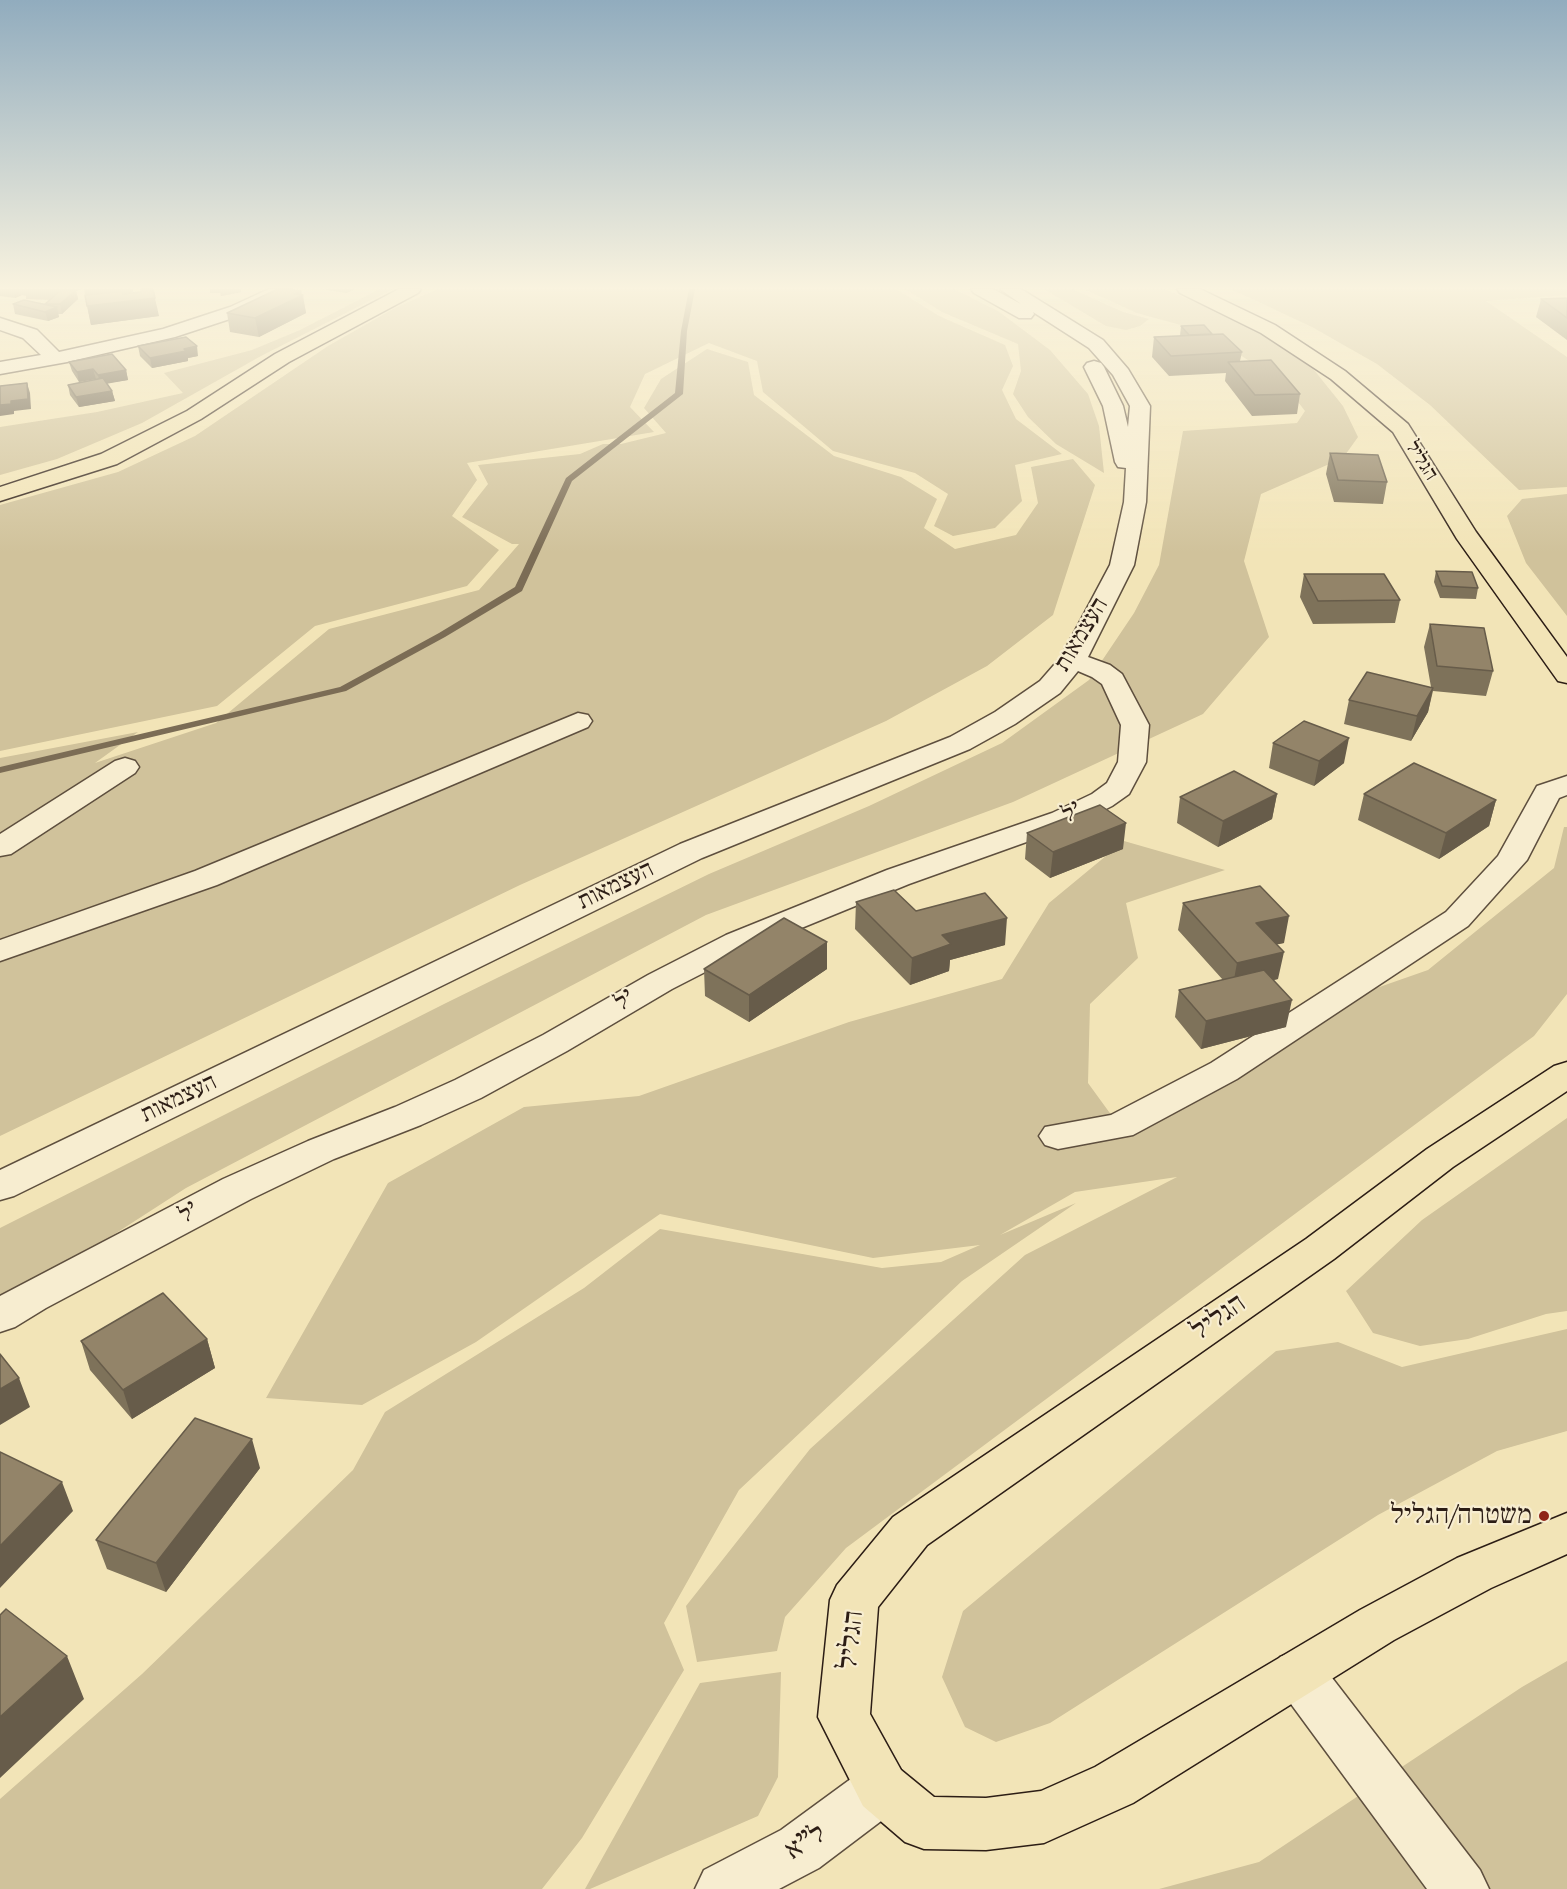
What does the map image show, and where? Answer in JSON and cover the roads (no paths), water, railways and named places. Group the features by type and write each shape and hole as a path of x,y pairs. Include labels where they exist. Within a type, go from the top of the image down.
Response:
{"main road":[{"path":"0,494 109,459 194,415 252,377"},
{"name":"הגליל","path":"1341,377 1401,428 1465,534 1567,675"},
{"name":"הגליל","path":"1567,1074 1440,1158 1320,1249 910,1531 855,1600 844,1717 882,1788 924,1823 986,1824 1044,1817 1114,1785 1377,1624 1474,1573 1567,1533"}],"street":[{"name":"העצמאות","path":"1100,377 1113,406 1135,502"},
{"name":"העצמאות","path":"0,1186 691,851 960,742 1005,718 1050,687 1073,660 1122,566 1135,502 1140,406 1123,377"},
{"name":"ל'","path":"0,1316 31,1297 237,1189 321,1150 408,1116 468,1089 555,1043 660,982 738,942 898,877 1063,819 1102,800 1119,788 1132,762 1135,725 1113,680 1101,671 1073,660"},
{"path":"0,951 206,878 578,721"},
{"path":"0,847 125,767"},
{"path":"1058,1136 1120,1126 1224,1071 1457,920 1511,860 1547,792 1567,785"},
{"path":"1298,1673 1461,1889"},
{"name":"ל\"א","path":"723,1889 800,1850 882,1788"}],"waterway":[{"path":"0,770 343,689 442,635 519,589 569,480 679,394 680,377"}],"place":[{"name":"משטרה/הגליל","path":"1544,1516"}]}
